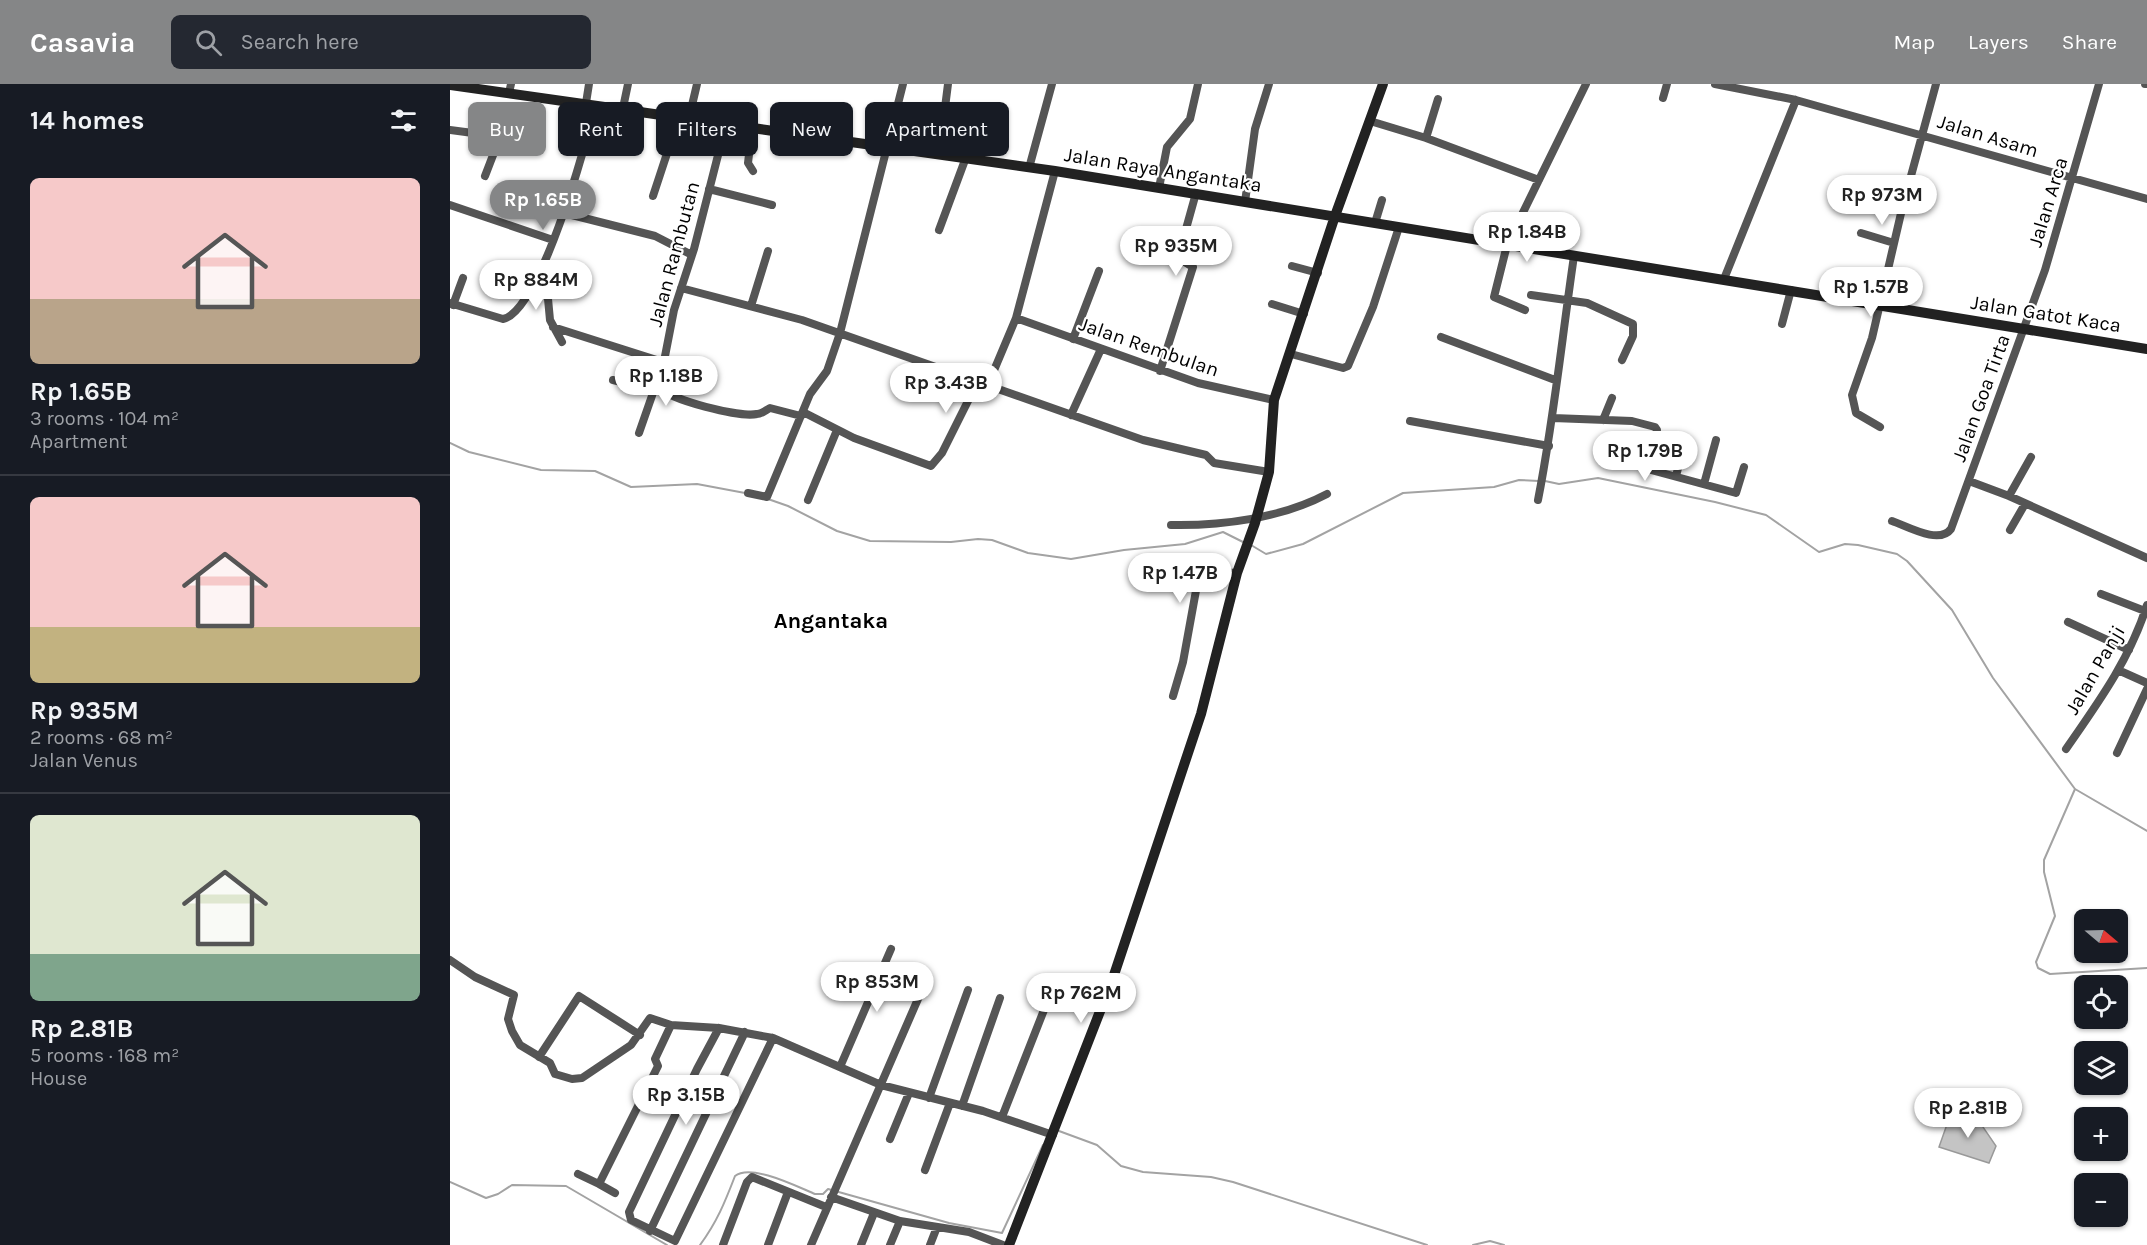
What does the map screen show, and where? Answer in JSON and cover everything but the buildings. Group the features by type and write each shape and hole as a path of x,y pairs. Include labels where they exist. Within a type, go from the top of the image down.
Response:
{"main road":[{"path":"1009,1245 1113,978 1201,714 1237,573 1257,516 1269,472 1274,400 1305,314 1335,216 1383,84"},
{"name":"Jalan Raya Angantaka","path":"450,85 510,89 579,102"},
{"name":"Jalan Raya Angantaka","path":"758,130 865,145"},
{"name":"Jalan Raya Angantaka","path":"945,156 1055,171 1335,216"},
{"name":"Jalan Gatot Kaca","path":"1335,216 2024,327 2147,349"}],"street":[{"path":"589,84 590,102"},
{"path":"624,102 628,84"},
{"path":"690,102 698,84"},
{"path":"899,102 903,84"},
{"path":"946,102 948,84"},
{"path":"1029,168 1052,84"},
{"path":"1160,188 1167,147 1190,118 1198,84"},
{"path":"1245,202 1254,137 1269,84"},
{"path":"1525,310 1494,297 1507,245 1586,84"},
{"path":"1664,98 1667,84"},
{"name":"Jalan Asam","path":"1715,84 1796,99 2073,179 2146,196"},
{"path":"1880,427 1858,415 1851,399 1866,358 1881,305 1894,243 1936,84"},
{"name":"Jalan Arca","path":"2024,327 2073,179 2099,84"},
{"path":"1426,138 1438,99"},
{"path":"1724,279 1796,99"},
{"path":"1370,121 1426,138 1539,180"},
{"path":"450,130 488,135 495,140 495,150 485,176"},
{"path":"463,278 452,304 485,316 506,319 521,303 545,267 583,156"},
{"path":"653,196 669,156"},
{"name":"Jalan Rambutan","path":"639,433 656,389 718,156"},
{"path":"749,156 748,163 753,171"},
{"path":"748,493 767,497 813,389 827,371 840,333 886,156"},
{"path":"939,230 964,159"},
{"path":"987,387 1016,318 1055,171"},
{"path":"709,189 772,205"},
{"path":"1160,370 1193,267 1180,259 1179,254 1196,193"},
{"path":"1376,223 1382,200"},
{"path":"450,205 553,240"},
{"path":"564,213 655,236 692,255"},
{"path":"1291,354 1343,368 1348,366 1373,307 1399,227"},
{"path":"1861,233 1894,243"},
{"path":"751,306 768,251"},
{"path":"1538,500 1549,446 1574,256"},
{"path":"1292,266 1318,273"},
{"path":"545,267 554,327 562,342"},
{"path":"1073,339 1099,271"},
{"path":"681,288 840,333 987,387 1143,440 1206,455 1216,463 1269,472"},
{"path":"1782,324 1791,290"},
{"path":"1532,295 1568,298 1596,306 1633,324 1633,336 1622,360"},
{"path":"1272,304 1305,314"},
{"name":"Jalan Rembulan","path":"1016,318 1197,383 1274,400"},
{"path":"554,327 663,362"},
{"name":"Jalan Goa Tirta","path":"1892,521 1930,534 1947,533 1969,481 2024,327"},
{"path":"1441,337 1556,380"},
{"path":"1071,415 1101,349"},
{"path":"613,380 656,389 696,404 720,409 757,414 770,408 802,414 931,466 942,453 977,383"},
{"path":"1603,420 1611,398"},
{"path":"1553,418 1632,421 1654,427 1657,430 1650,469 1736,492 1744,467"},
{"path":"1410,421 1549,446"},
{"path":"808,500 837,430"},
{"path":"1676,476 1686,438"},
{"path":"1704,483 1716,441"},
{"path":"2009,496 2031,458"},
{"path":"1969,481 2009,496 2147,558"},
{"path":"1171,525 1205,525 1257,516 1310,503 1328,494"},
{"path":"2010,530 2025,504"},
{"path":"1173,696 1183,662 1199,574 1206,571 1237,573"},
{"path":"2102,594 2146,608"},
{"name":"Jalan Panji","path":"2066,749 2118,670 2146,608"},
{"path":"2068,622 2129,650"},
{"path":"2118,670 2147,683"},
{"path":"2117,753 2147,689"},
{"path":"840,1067 891,949"},
{"path":"450,960 475,977 514,994 508,1024 520,1046 550,1063 555,1074 577,1079 632,1044 649,1019 671,1025 719,1028 772,1038 881,1085 1002,1117 1053,1135"},
{"path":"811,1245 927,976"},
{"path":"1002,1117 1053,987"},
{"path":"929,1098 968,990"},
{"path":"539,1057 579,996 640,1035"},
{"path":"962,1106 1000,998"},
{"path":"599,1184 658,1066 655,1059 671,1025"},
{"path":"719,1028 629,1212 631,1220 650,1231 677,1240 772,1038"},
{"path":"650,1231 745,1032"},
{"path":"890,1138 909,1093"},
{"path":"925,1170 950,1103"},
{"path":"578,1174 615,1193"},
{"path":"723,1245 747,1182 752,1177 826,1207"},
{"path":"768,1245 788,1192"},
{"path":"831,1197 900,1221 969,1232 990,1243 1003,1245"},
{"path":"861,1245 874,1213"},
{"path":"890,1245 900,1221"},
{"path":"930,1245 937,1227"}],"waterway":[{"path":"450,443 469,452 541,470 595,471 631,487 697,484 745,493"},
{"path":"1545,481 1559,484 1598,478 1715,502 1766,515 1819,552 1845,544 1897,554 1907,561 1952,610 1993,678 2075,789 2147,831"},
{"path":"1251,545 1266,554 1303,544 1403,493 1494,487 1519,480 1539,481"},
{"path":"768,499 788,506 837,531 870,541 992,540 1028,553 1071,559 1124,550 1185,544 1223,532 1245,543"},
{"path":"2075,789 2044,860 2044,872 2055,916 2036,962 2038,968 2050,974 2147,968"},
{"path":"1059,1131 1097,1145 1121,1166 1143,1172 1211,1177 1233,1182 1427,1245"},
{"path":"700,1245 720,1212 735,1176 752,1172 775,1178 815,1194 823,1194 828,1189 949,1223 1002,1233 1043,1145"},
{"path":"450,1182 486,1198 512,1185 566,1186 667,1245"},
{"path":"1473,1245 1490,1241 1504,1245"}],"district":[{"name":"Angantaka","path":"831,621"}]}
